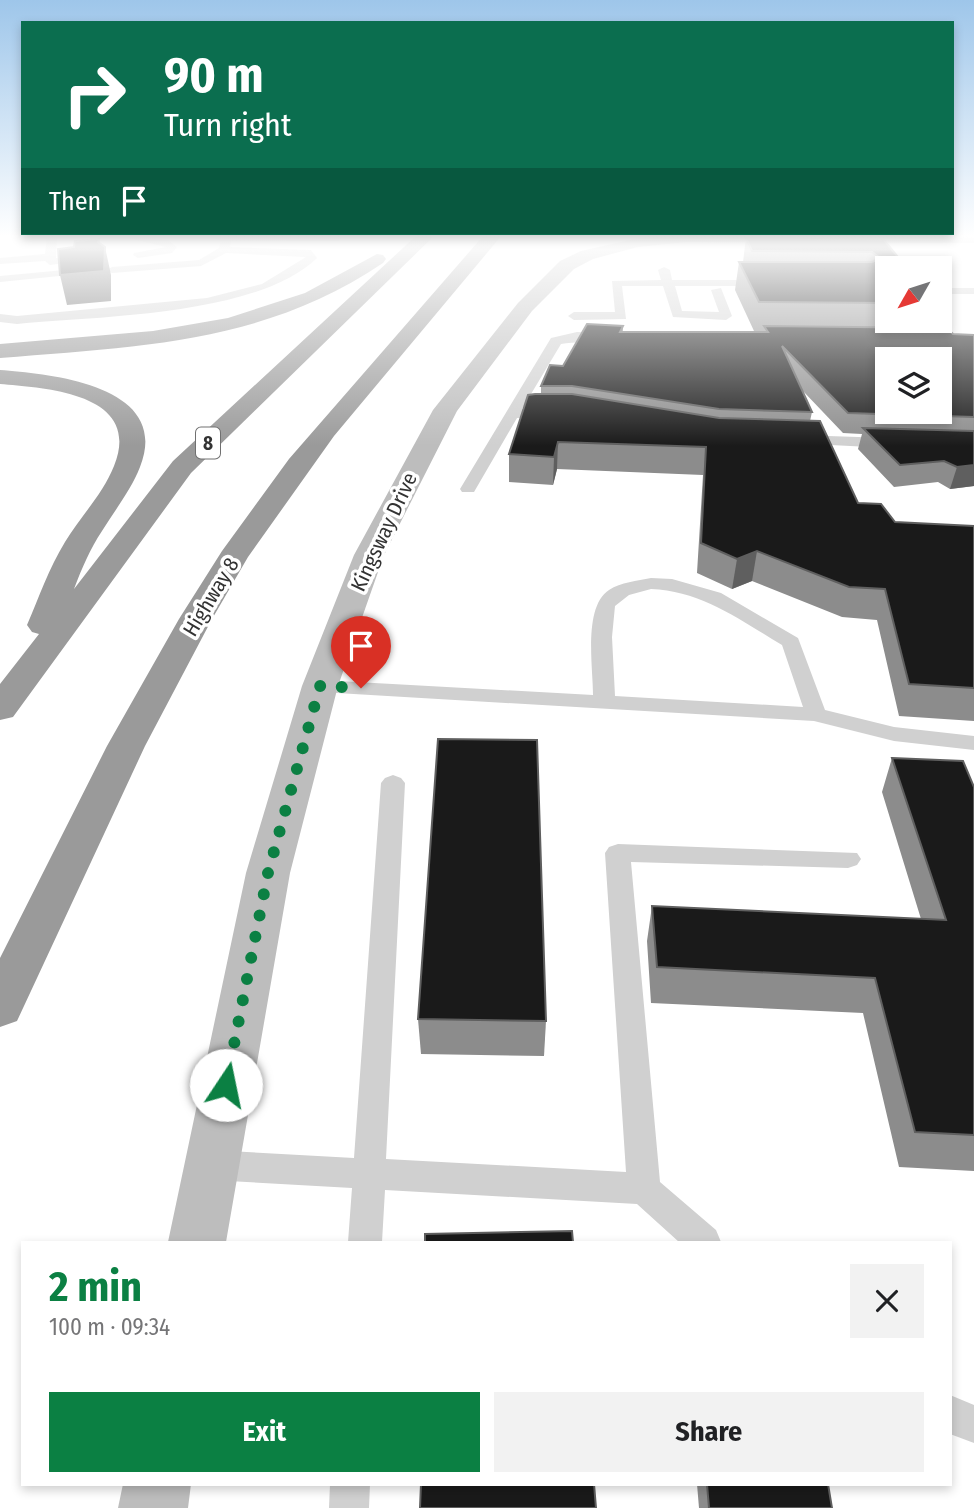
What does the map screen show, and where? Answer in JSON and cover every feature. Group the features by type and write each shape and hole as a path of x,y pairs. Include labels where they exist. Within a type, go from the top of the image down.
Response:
{"highway":[{"path":"0,351 161,335 247,320 292,305"},
{"name":"8","path":"0,709 182,467 351,305"},
{"name":"Highway 8","path":"0,1007 104,788 204,604 272,500 318,441 434,305"},
{"path":"0,377 59,383 90,392 113,404 127,417 134,432 128,465 78,544 21,678"}],"street":[{"name":"Kingsway Drive","path":"197,1241 268,873 320,686 369,555 445,410 527,305"},
{"path":"153,1508 157,1486"}],"lane":[{"path":"0,318 164,305"},
{"path":"574,316 622,316 620,305"},
{"path":"674,305 677,314 726,316 722,305"},
{"path":"468,489 556,341 577,336 632,337"},
{"path":"512,414 570,413"},
{"path":"786,439 898,443"},
{"path":"604,702 604,608 615,593 642,584 665,581 703,592 791,642 816,714"},
{"path":"320,686 816,714 861,728 945,742 974,743"},
{"path":"365,1241 393,783"},
{"path":"644,1189 618,853 848,859"},
{"path":"211,1165 644,1189 703,1241"},
{"path":"952,1415 974,1424"},
{"path":"349,1508 350,1486"}],"building":[{"path":"587,324 623,326 620,332 768,332 764,326 875,327 875,333 974,335 974,417 952,416 952,347 875,347 875,414 848,413 782,346 812,412 719,409 572,386 541,386 550,365 563,366"},
{"path":"572,394 719,418 820,421 858,503 881,504 895,522 974,526 974,688 909,684 885,589 849,587 757,551 737,559 701,543 706,447 558,442 554,457 509,454 528,395"},
{"path":"863,428 974,431 974,465 957,467 944,461 900,465"},
{"path":"438,739 537,740 546,1021 418,1019"},
{"path":"892,758 963,761 974,787 974,1135 915,1132 875,978 657,967 652,906 946,920"},
{"path":"572,1231 573,1241 425,1241 425,1234"},
{"path":"421,1486 594,1486 596,1508 420,1508"},
{"path":"707,1486 828,1486 832,1508 709,1508"}],"route":[{"path":"226,1085 268,873 320,686 361,688"}]}
